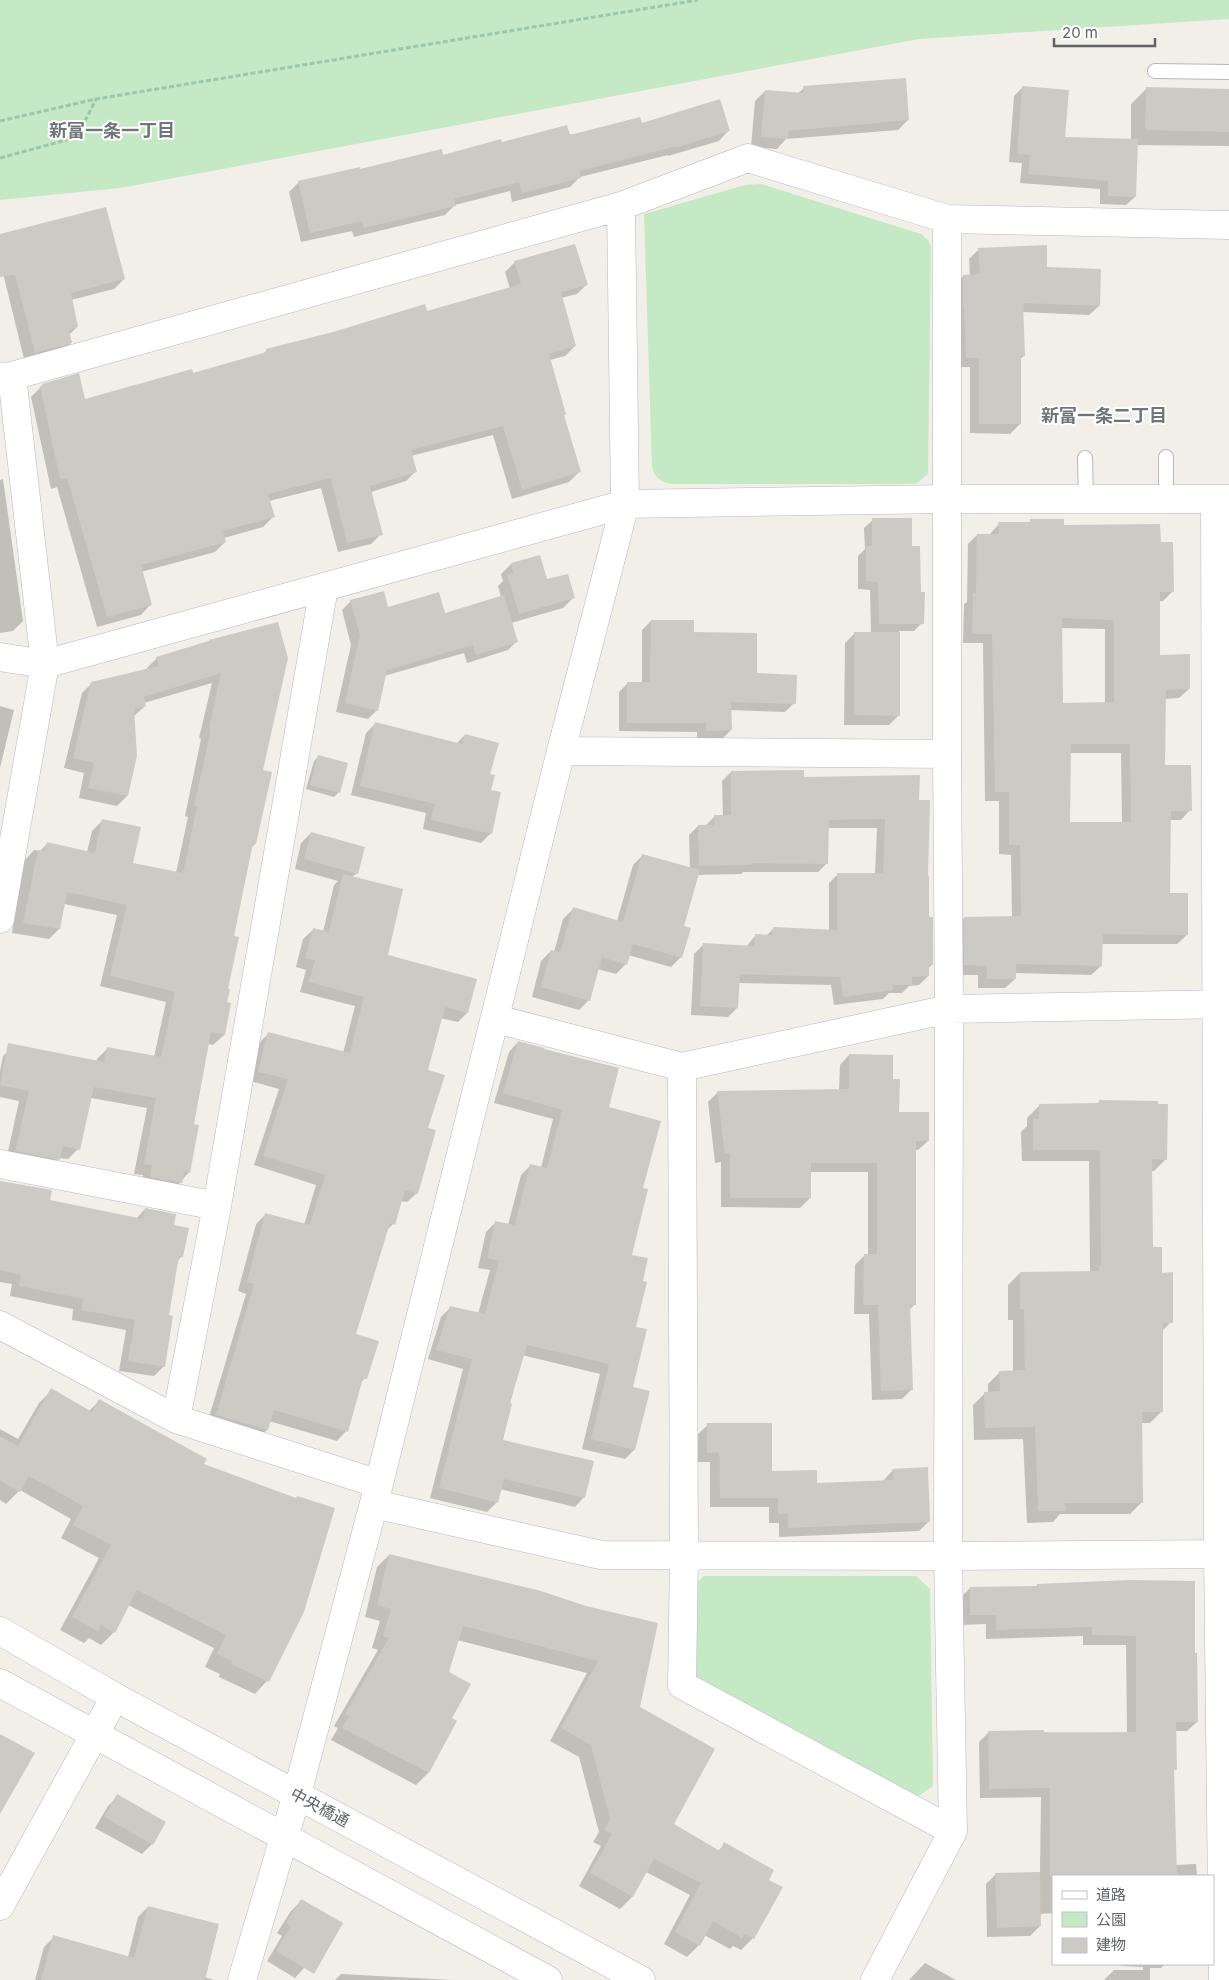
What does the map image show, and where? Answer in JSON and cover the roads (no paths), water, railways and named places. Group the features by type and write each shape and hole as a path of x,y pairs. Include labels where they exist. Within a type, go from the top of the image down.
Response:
{"street":[{"path":"0,919 45,664 6,377 621,206 748,158 947,219 1229,225"},
{"path":"242,1980 296,1794 377,1494 561,751 625,504 621,206"},
{"path":"875,1980 953,1831 948,1556 947,219"},
{"path":"0,657 45,664 625,504 947,499 1222,499 1223,1980"},
{"path":"176,1419 217,1206 324,587"},
{"path":"561,751 947,754"},
{"path":"496,1019 682,1067 949,1009 1223,1004"},
{"path":"682,1067 684,1556 682,1685 953,1831"},
{"path":"0,1164 217,1206"},
{"path":"0,1325 176,1419 377,1494 601,1555 948,1556 1224,1554"},
{"name":"中央橋通","path":"0,1631 115,1697 640,1980"},
{"path":"0,1683 548,1980"},
{"path":"0,1906 115,1697"}],"lane":[{"path":"1155,71 1229,72"},
{"path":"1166,457 1166,499"},
{"path":"1085,458 1086,499"}],"district":[{"name":"新富一条一丁目","path":"112,130"},
{"name":"新富一条二丁目","path":"1104,415"}]}
